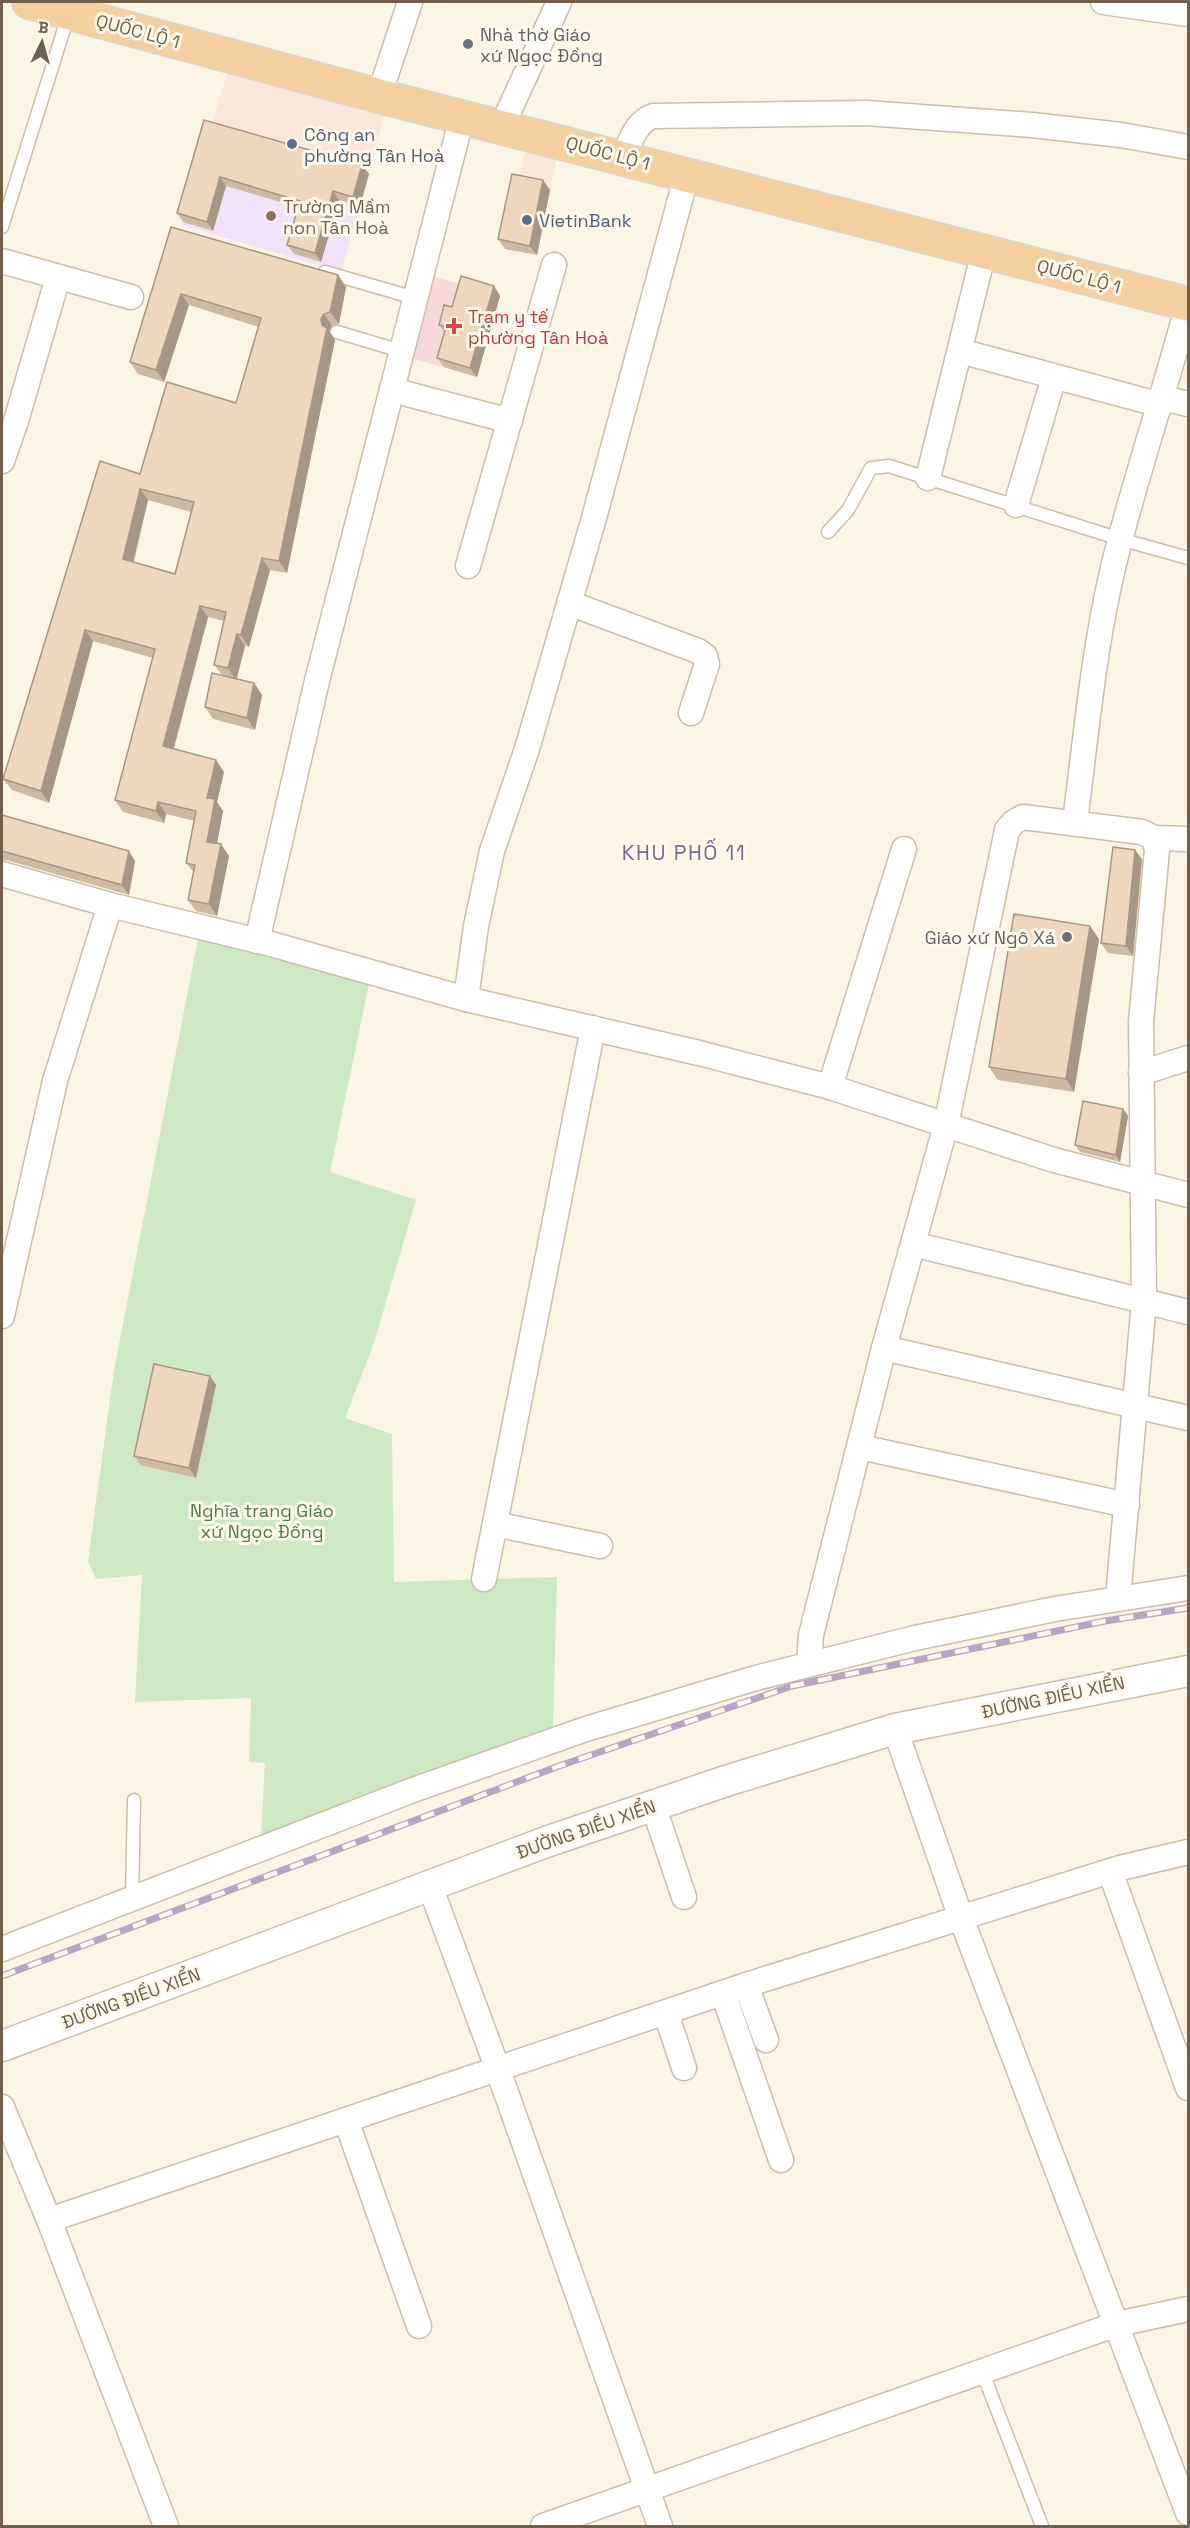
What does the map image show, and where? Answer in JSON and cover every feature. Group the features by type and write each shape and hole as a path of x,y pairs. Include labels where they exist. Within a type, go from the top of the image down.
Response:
{"highway":[{"name":"QUỐC LỘ 1","path":"29,2 379,96 1188,304"}],"street":[{"path":"379,96 410,2"},
{"path":"502,126 560,2"},
{"path":"1103,2 1188,14"},
{"path":"623,157 639,125 652,116 866,112 1032,125 1121,135 1188,147"},
{"path":"257,941 317,681 462,117"},
{"path":"466,999 476,926 492,851 527,750 687,174"},
{"path":"928,478 984,251"},
{"path":"2,261 131,297"},
{"path":"468,566 554,265"},
{"path":"2,461 16,422 58,277"},
{"path":"1076,822 1099,638 1120,539 1162,401 1188,304"},
{"path":"960,351 1054,377 1162,401 1188,404"},
{"path":"1016,505 1054,377"},
{"path":"392,390 510,421"},
{"path":"569,603 698,651 705,656 707,664 691,713"},
{"path":"809,1665 811,1635 884,1348 946,1125 1007,830 1023,817 1142,832 1154,838 1188,838"},
{"path":"1118,1598 1144,1301 1141,1021 1157,850 1154,838"},
{"path":"830,1087 904,849"},
{"path":"2,874 110,905 257,941 466,999 830,1087 1054,1160 1188,1195"},
{"path":"2,1316 55,1081 110,905"},
{"path":"484,1579 593,1028"},
{"path":"1141,1073 1188,1058"},
{"path":"913,1244 1188,1312"},
{"path":"884,1348 1188,1418"},
{"path":"860,1448 1126,1505"},
{"path":"495,1524 600,1546"},
{"path":"2,1948 413,1790 586,1729 756,1678 915,1638 1118,1598 1188,1588"},
{"name":"ĐƯỜNG ĐIỀU XIỂN","path":"2,2046 546,1842 653,1805 895,1729 1188,1671"},
{"path":"895,1729 961,1917 1188,2513"},
{"path":"653,1805 684,1897"},
{"path":"48,2220 746,1985 1110,1871 1188,1851"},
{"path":"1110,1871 1188,2088"},
{"path":"430,1886 497,2067 660,2526"},
{"path":"746,1985 766,2040"},
{"path":"723,1993 781,2160"},
{"path":"666,2013 684,2068"},
{"path":"2,2106 166,2526"},
{"path":"346,2120 419,2326"},
{"path":"543,2526 1117,2324 1188,2309"}],"lane":[{"path":"2,227 69,12"},
{"path":"312,268 415,298"},
{"path":"337,332 401,351"},
{"path":"828,532 848,510 871,468 889,466 1120,539 1188,558"},
{"path":"132,1898 134,1800"},
{"path":"982,2371 1042,2526"}],"shaded area":[{"name":"Công an phường Tân Hoà","path":"229,68 386,110 360,206 202,158"},
{"name":"VietinBank","path":"526,145 558,153 537,255 505,249"},
{"name":"Trường Mầm non Tân Hoà","path":"202,158 360,206 341,272 182,225"},
{"name":"Trạm y tế phường Tân Hoà","path":"428,275 500,296 477,377 407,357"}],"green space":[{"name":"Nghĩa trang Giáo xứ Ngọc Đồng","path":"199,934 370,979 330,1172 416,1200 373,1346 345,1418 392,1434 394,1582 557,1577 553,1730 261,1837 265,1763 249,1762 251,1698 135,1702 142,1575 96,1579 88,1561 114,1370"}],"building":[{"path":"204,120 362,165 353,197 333,191 315,253 287,245 300,201 220,177 207,222 177,213"},
{"path":"512,174 543,180 530,246 498,239"},
{"path":"171,227 338,275 330,312 324,314 321,319 322,325 327,328 279,561 262,558 241,635 237,634 228,668 214,665 226,612 200,606 163,746 216,760 207,798 215,799 207,842 221,844 209,904 188,900 195,865 186,863 196,811 158,802 156,811 115,800 155,649 85,630 41,791 3,779 100,461 140,474 167,382 236,403 261,318 181,294 156,370 130,362","holes":["140,489 194,502 175,574 123,559"]},
{"path":"461,276 494,286 470,368 437,358 446,327 439,325 444,305 452,307"},
{"path":"212,673 254,683 247,718 205,707"},
{"path":"2,815 129,851 122,885 2,851"},
{"path":"1113,847 1135,850 1126,946 1101,943"},
{"path":"1014,914 1090,926 1066,1079 989,1067"},
{"path":"1083,1101 1123,1109 1116,1155 1075,1145"},
{"path":"154,1364 210,1376 189,1468 134,1456"}],"railway":[{"path":"2,1976 559,1766 792,1686 1105,1621 1188,1608"}],"place":[{"name":"Nhà thờ Giáo xứ Ngọc Đồng","path":"468,44"},
{"name":"Công an phường Tân Hoà","path":"292,144"},
{"name":"Trường Mầm non Tân Hoà","path":"271,216"},
{"name":"VietinBank","path":"527,220"},
{"name":"Trạm y tế phường Tân Hoà","path":"454,326"},
{"name":"Giáo xứ Ngô Xá","path":"1067,937"}],"district":[{"name":"KHU PHỐ 11","path":"684,852"}]}
